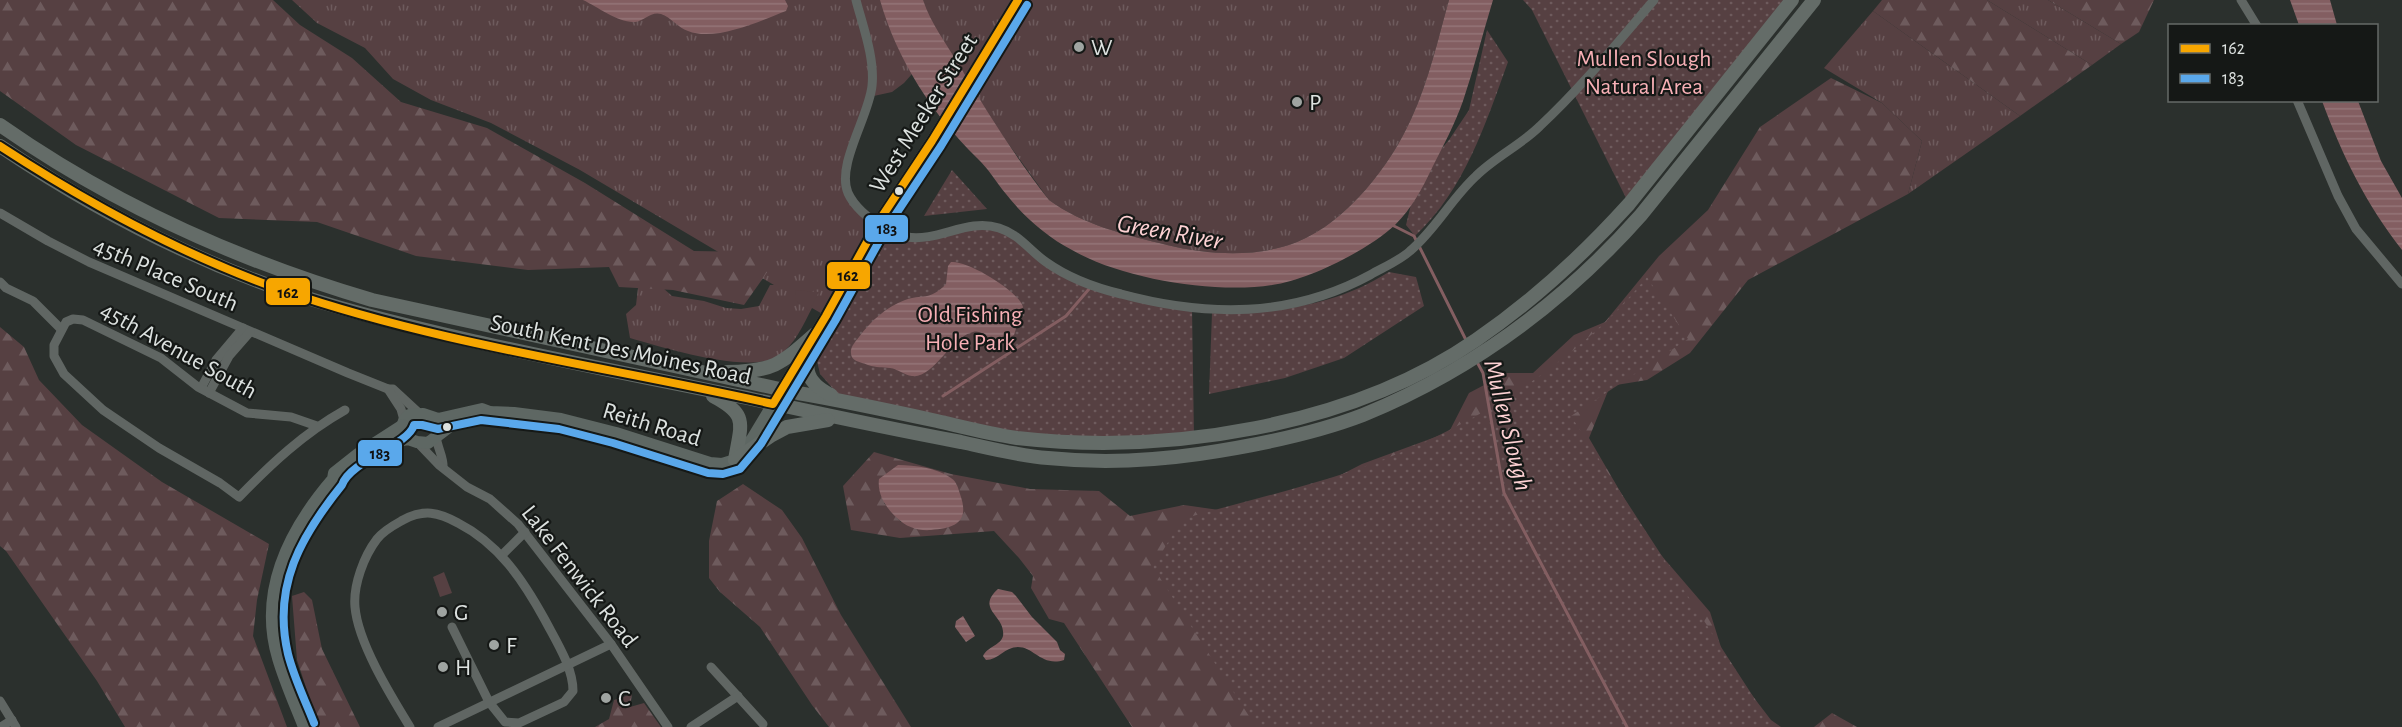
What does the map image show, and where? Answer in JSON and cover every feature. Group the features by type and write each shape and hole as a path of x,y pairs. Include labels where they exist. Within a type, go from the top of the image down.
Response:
{"highway":[{"name":"South Kent Des Moines Road","path":"0,126 72,172 152,216 224,249 303,279 372,300 1016,437 1127,442 1194,438 1280,423 1356,401 1424,370 1475,341 1558,277 1602,235 1792,0"},
{"name":"South Kent Des Moines Road","path":"0,146 57,184 121,219 198,256 275,287 382,320 836,419 1046,458 1125,460 1196,454 1282,439 1360,416 1426,386 1481,355 1542,312 1614,246 1814,0"},
{"path":"702,372 762,370 785,359 815,334"},
{"path":"815,334 806,368 808,375 818,388 844,401"},
{"path":"700,389 729,405 738,415 740,432 735,460"},
{"path":"735,460 787,427 836,419"}],"main road":[{"name":"West Meeker Street","path":"773,404 877,224 932,141 1018,0"},
{"path":"735,460 752,439 773,404"},
{"name":"Reith Road","path":"304,727 278,658 271,611 274,584 282,557 300,522 333,479 334,473 404,422 409,415 419,413 432,418 444,419 482,409 490,412 561,419 650,442 710,463 722,464 735,460"},
{"name":"Reith Road","path":"333,479 338,479 388,444 412,440 428,443 453,424 485,417 490,412"},
{"path":"432,418 437,422 437,435"},
{"path":"404,422 403,430 412,440"}],"street":[{"path":"856,0 869,52 872,85 845,183 849,195 877,224 903,237 913,238 969,226 993,226 1016,237 1034,254 1060,271 1120,294 1192,308 1241,310 1293,305 1347,288 1408,253 1429,234 1465,188 1484,169 1538,128 1583,83 1654,0"},
{"path":"2241,0 2256,24"},
{"path":"2298,102 2338,196 2356,230 2402,284"},
{"name":"45th Place South","path":"1,215 79,257 247,330 397,391 419,413"},
{"name":"45th Avenue South","path":"0,282 6,288 33,301 61,329"},
{"name":"45th Avenue South","path":"71,319 79,319 161,358 205,390 247,412 291,417 317,426 273,462 238,497 220,483 159,448 103,410 68,379 53,353 54,345 61,329 71,319"},
{"path":"205,390 216,360 247,330"},
{"path":"388,389 401,409 404,422"},
{"path":"317,426 345,410"},
{"path":"437,435 438,451 444,463 443,467"},
{"name":"Lake Fenwick Road","path":"412,440 460,482 494,502 525,532 611,644 668,727"},
{"path":"410,727 380,673 362,633 355,607 356,589 369,553 385,531 418,513 435,512 446,516 482,537 501,555 531,595 567,665 573,691 568,699 519,723 507,723 489,702 452,627"},
{"path":"501,555 525,532"},
{"path":"438,727 611,644"},
{"path":"711,667 763,724"},
{"path":"691,727 738,696"},
{"path":"0,701 14,723 1,727"}],"green space":[{"path":"0,0 273,0 300,25 352,58 401,102 487,128 585,183 694,251 752,252 768,271 744,305 673,290 619,287 609,267 528,270 416,256 317,222 219,218 76,145 0,91"},
{"path":"292,0 1449,0 1418,103 1403,135 1380,172 1350,206 1315,233 1282,247 1249,253 1199,251 1136,237 1090,223 1049,200 989,117 942,40 904,83 892,92 869,97 849,162 849,195 877,224 826,316 812,308 798,334 778,356 765,361 747,362 705,358 630,338 626,314 636,305 638,288 663,288 672,296 741,309 759,306 770,285 774,285 580,170 491,123 431,100 393,79 365,48 317,23"},
{"name":"Mullen Slough Natural Area","path":"1523,0 1792,0 1629,204 1532,10"},
{"path":"1882,0 1987,0 2092,65 2020,116 1873,11"},
{"path":"1987,0 2048,0 2121,44 2092,65"},
{"path":"2048,0 2154,0 2139,32 2121,44"},
{"path":"1873,11 2020,116 1908,194 1922,141 1882,103 1824,68"},
{"path":"1487,30 1508,62 1472,155 1447,198 1415,236 1406,225 1413,196 1437,154 1469,110"},
{"path":"1831,78 1882,103 1922,141 1908,194 1748,280 1690,353 1647,380 1610,386 1589,438 1649,541 1710,612 1725,660 1771,720 1781,727 1132,727 1064,623 1049,619 1031,588 1033,576 994,531 900,538 851,530 843,486 874,452 951,474 1030,489 1099,491 1130,516 1184,505 1261,516 1362,464 1449,432 1469,393 1507,373 1533,373 1574,335 1605,322 1659,256 1708,210 1760,127","holes":["940,473 952,479 957,485 901,522 884,503"]},
{"path":"952,170 987,209 924,216"},
{"name":"Old Fishing Hole Park","path":"877,224 903,236 993,226 1078,279 1192,308 1194,438 1053,440 844,401 820,374 817,361 839,325 826,316"},
{"path":"1389,272 1416,277 1424,306 1344,358 1285,378 1209,394 1212,313 1260,311 1304,305 1346,294"},
{"path":"1647,277 1688,339 1571,416 1773,727 1256,727 1153,567 1182,519 1349,472 1433,438 1473,418 1512,395 1584,341"},
{"path":"795,290 819,292 809,311 796,301"},
{"path":"0,327 24,347 39,380 82,425 162,482 269,544 257,600 253,636 287,727 125,727 97,681 6,551 0,546"},
{"path":"743,484 782,510 802,538 841,615 911,727 829,727 760,627 720,592 709,578 709,541 717,501"},
{"path":"444,572 452,593 440,597 433,577"},
{"path":"304,592 312,600 322,649 360,727 319,727 297,660 292,596"},
{"path":"632,694 630,707 644,703 661,727 595,727 609,719 614,700"},
{"path":"1832,713 1857,727 1814,727"}],"shaded area":[{"path":"583,0 785,0 788,6 786,11 751,25 724,32 699,34 684,30 661,14 657,13 635,22 628,22"},
{"path":"880,0 923,0 934,25 991,117 1049,200 1062,209 1090,223 1152,241 1199,251 1249,253 1266,251 1297,242 1333,221 1350,206 1380,172 1412,117 1428,74 1449,0 1493,0 1467,89 1456,118 1420,191 1401,219 1383,235 1354,254 1303,277 1272,285 1224,287 1169,282 1116,269 1072,250 1036,225 1013,202 985,166 931,105 896,44"},
{"path":"2290,0 2330,0 2337,24 2299,24"},
{"path":"2322,102 2358,102 2381,161 2402,198 2402,250 2366,197 2338,141"},
{"path":"951,262 980,271 1003,285 1019,300 1023,307 1014,335 997,344 983,333 976,331 965,335 935,365 920,375 912,376 893,369 871,366 851,356 852,346 874,320 885,311 911,298 935,293 946,284 948,266"},
{"path":"898,465 933,469 953,480 958,487 963,504 962,517 959,522 940,529 926,530 908,526 897,518 883,500 879,490 879,479"},
{"path":"998,589 1012,592 1016,596 1032,617 1057,642 1060,650 1065,654 1064,660 1050,661 1018,647 986,660 983,656 985,653 1000,642 1003,636 1003,629 990,608 992,596"},
{"path":"963,616 975,636 966,642 955,627 956,621"}],"waterway":[{"name":"Mullen Slough","path":"1392,225 1414,236 1467,342"},
{"path":"943,396 1066,316 1089,289"},
{"name":"Mullen Slough","path":"1477,362 1483,373 1504,493 1627,727"}],"transit line":[{"name":"162","path":"0,146 137,227 208,261 282,290 403,326 526,354 773,404 826,316 877,224 932,141 1018,0"},
{"name":"183","path":"314,723 288,654 284,629 284,606 287,584 303,543 347,476 401,440 410,433 414,425 438,429 481,420 559,429 613,443 708,473 723,474 740,469 761,444 835,321 886,229 941,146 1027,5"}],"place":[{"name":"W","path":"1079,47"},
{"name":"P","path":"1297,102"},
{"name":"G","path":"442,612"},
{"name":"F","path":"494,645"},
{"name":"H","path":"443,667"},
{"name":"C","path":"606,698"}],"water label":[{"name":"Green River","path":"1170,231"}]}
